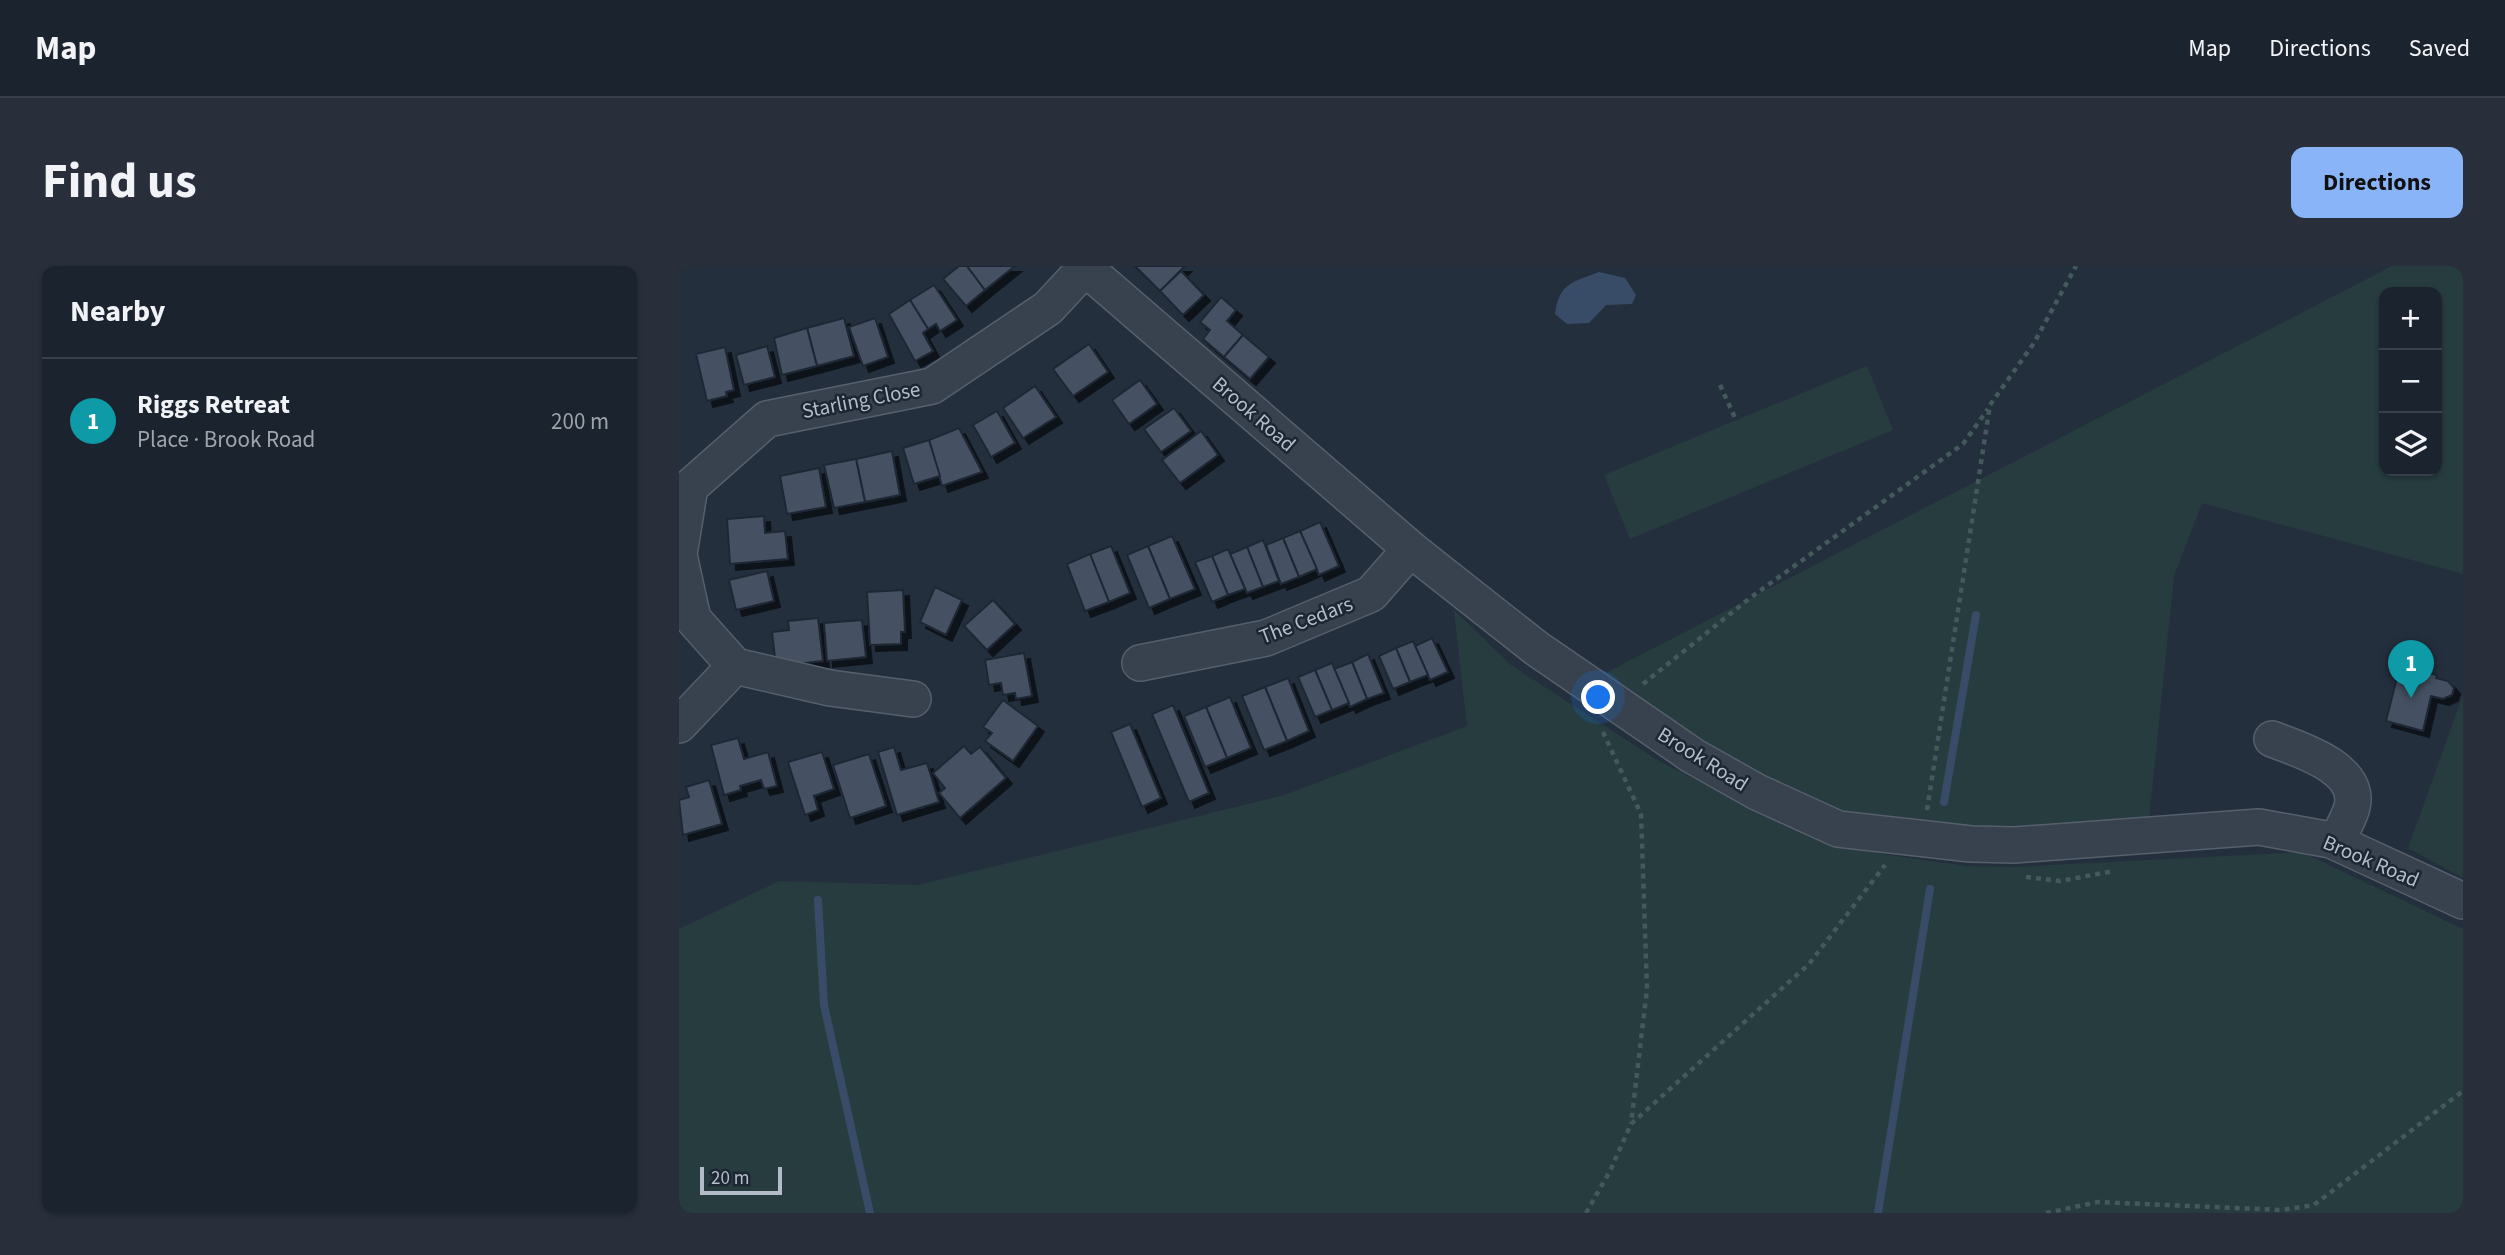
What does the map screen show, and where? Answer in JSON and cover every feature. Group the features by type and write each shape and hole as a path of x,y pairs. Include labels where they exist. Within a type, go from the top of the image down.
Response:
{"street":[{"name":"Starling Close","path":"735,666 693,619 679,554 685,484 767,419 932,386 1048,307 1084,267"},
{"name":"Brook Road","path":"1084,267 1413,551 1536,648 1610,717 1693,756 1757,792 1837,829 1922,839 2014,845 2259,827 2336,842 2463,901"},
{"name":"The Cedars","path":"1140,663 1266,638 1371,594 1400,561 1413,551"},
{"path":"679,725 735,666 830,688 913,699"},
{"path":"2272,739 2319,757 2340,773 2351,791 2353,806 2336,842"}],"path":[{"path":"1586,1213 1632,1124 1647,989 1641,814 1610,717 1750,598 1963,444 2034,343 2076,266"},
{"path":"1720,385 1736,420"},
{"path":"1632,1124 1809,964 1892,856 1922,839 1990,405"},
{"path":"2022,877 2060,881 2123,870"},
{"path":"2046,1213 2098,1202 2282,1210 2313,1205 2463,1091"}],"green space":[{"path":"2392,266 2463,266 2463,574 2202,503 2174,576 2149,820 2021,832 1909,824 1822,808 1694,740 1602,675"},
{"path":"1867,366 1893,430 1630,539 1604,475"},
{"path":"1454,610 1511,665 1659,761 1779,822 1881,854 1968,866 2014,867 2302,852 2463,929 2463,1213 679,1213 679,929 779,881 918,885 1284,795 1467,726"},
{"path":"2463,695 2463,878 2408,848"}],"water":[{"path":"1599,272 1625,278 1636,295 1632,304 1606,305 1589,323 1567,324 1555,314 1560,296 1569,285"}],"building":[{"path":"959,266 967,266 985,290 966,306 943,279"},
{"path":"967,266 1015,266 985,290"},
{"path":"1135,266 1185,266 1160,291"},
{"path":"1181,271 1204,295 1183,315 1160,291"},
{"path":"934,285 957,320 940,331 936,324 928,329 910,300"},
{"path":"1221,297 1236,310 1227,321 1243,335 1224,357 1203,339 1210,330 1200,322"},
{"path":"910,300 928,329 923,333 933,351 915,361 889,314"},
{"path":"844,318 854,356 817,366 807,328"},
{"path":"875,318 888,357 863,366 849,327"},
{"path":"807,328 817,366 782,375 774,338"},
{"path":"1243,335 1269,357 1250,379 1224,357"},
{"path":"1089,344 1108,372 1073,396 1053,369"},
{"path":"767,346 775,377 744,385 736,355"},
{"path":"725,347 734,390 726,392 727,396 707,401 696,354"},
{"path":"1140,380 1157,404 1129,424 1112,400"},
{"path":"1035,386 1056,417 1023,438 1003,408"},
{"path":"1174,408 1191,431 1161,452 1144,429"},
{"path":"997,411 1015,443 991,457 973,425"},
{"path":"959,428 982,472 942,486 929,440"},
{"path":"1201,431 1218,455 1180,483 1162,460"},
{"path":"929,440 940,476 914,484 903,448"},
{"path":"892,451 900,495 865,502 856,459"},
{"path":"856,459 865,502 834,508 824,465"},
{"path":"819,468 826,507 787,514 780,476"},
{"path":"764,516 765,533 785,531 788,559 730,564 727,519"},
{"path":"1320,522 1339,566 1319,575 1300,531"},
{"path":"1300,531 1317,569 1299,577 1283,538"},
{"path":"1172,536 1195,589 1170,599 1148,546"},
{"path":"1283,538 1299,577 1281,584 1266,545"},
{"path":"1263,540 1279,581 1263,587 1247,547"},
{"path":"1111,546 1130,593 1109,602 1090,554"},
{"path":"1148,546 1170,599 1149,608 1127,555"},
{"path":"1247,547 1263,587 1247,593 1230,554"},
{"path":"1228,549 1245,589 1228,595 1212,556"},
{"path":"1090,554 1109,602 1085,611 1067,564"},
{"path":"1212,556 1228,595 1212,602 1195,562"},
{"path":"767,571 774,601 736,610 729,580"},
{"path":"935,587 962,600 946,635 920,622"},
{"path":"903,590 905,632 901,632 901,644 870,645 867,592"},
{"path":"993,600 1015,624 987,650 964,626"},
{"path":"818,618 823,661 776,666 772,632 789,630 788,621"},
{"path":"862,620 866,657 827,661 824,623"},
{"path":"1432,638 1448,672 1430,680 1415,646"},
{"path":"1413,641 1428,675 1410,682 1396,648"},
{"path":"1396,648 1410,682 1393,689 1379,656"},
{"path":"1024,653 1032,696 1016,699 1015,693 1003,695 1001,683 989,685 985,660"},
{"path":"1368,654 1384,693 1367,699 1352,662"},
{"path":"1352,662 1367,699 1350,707 1334,669"},
{"path":"1332,663 1349,703 1332,710 1315,670"},
{"path":"2400,666 2437,675 2436,678 2448,681 2454,688 2452,695 2443,699 2431,696 2423,731 2386,721"},
{"path":"1315,670 1332,710 1315,717 1298,677"},
{"path":"1288,678 1309,731 1287,741 1265,687"},
{"path":"1265,687 1287,741 1264,750 1242,696"},
{"path":"1230,697 1251,748 1227,758 1206,707"},
{"path":"1003,700 1038,726 1013,761 985,741 992,733 983,727"},
{"path":"1173,705 1209,793 1189,802 1152,714"},
{"path":"1206,707 1227,758 1205,767 1184,716"},
{"path":"1130,724 1161,798 1142,807 1111,732"},
{"path":"738,738 744,759 768,752 777,786 764,789 761,780 740,786 741,790 724,795 711,745"},
{"path":"964,746 971,754 980,747 1006,778 960,818 939,793 945,788 933,773"},
{"path":"894,747 901,770 927,763 939,802 897,815 878,752"},
{"path":"822,752 834,789 814,796 818,810 805,815 788,762"},
{"path":"869,754 886,806 850,818 833,765"},
{"path":"709,780 722,824 683,835 679,800 689,797 686,787"}],"waterway":[{"path":"1944,802 1976,615"},
{"path":"1878,1213 1930,889"},
{"path":"818,900 824,1005 870,1213"}],"place":[{"name":"Riggs Retreat","path":"2411,698"}]}
